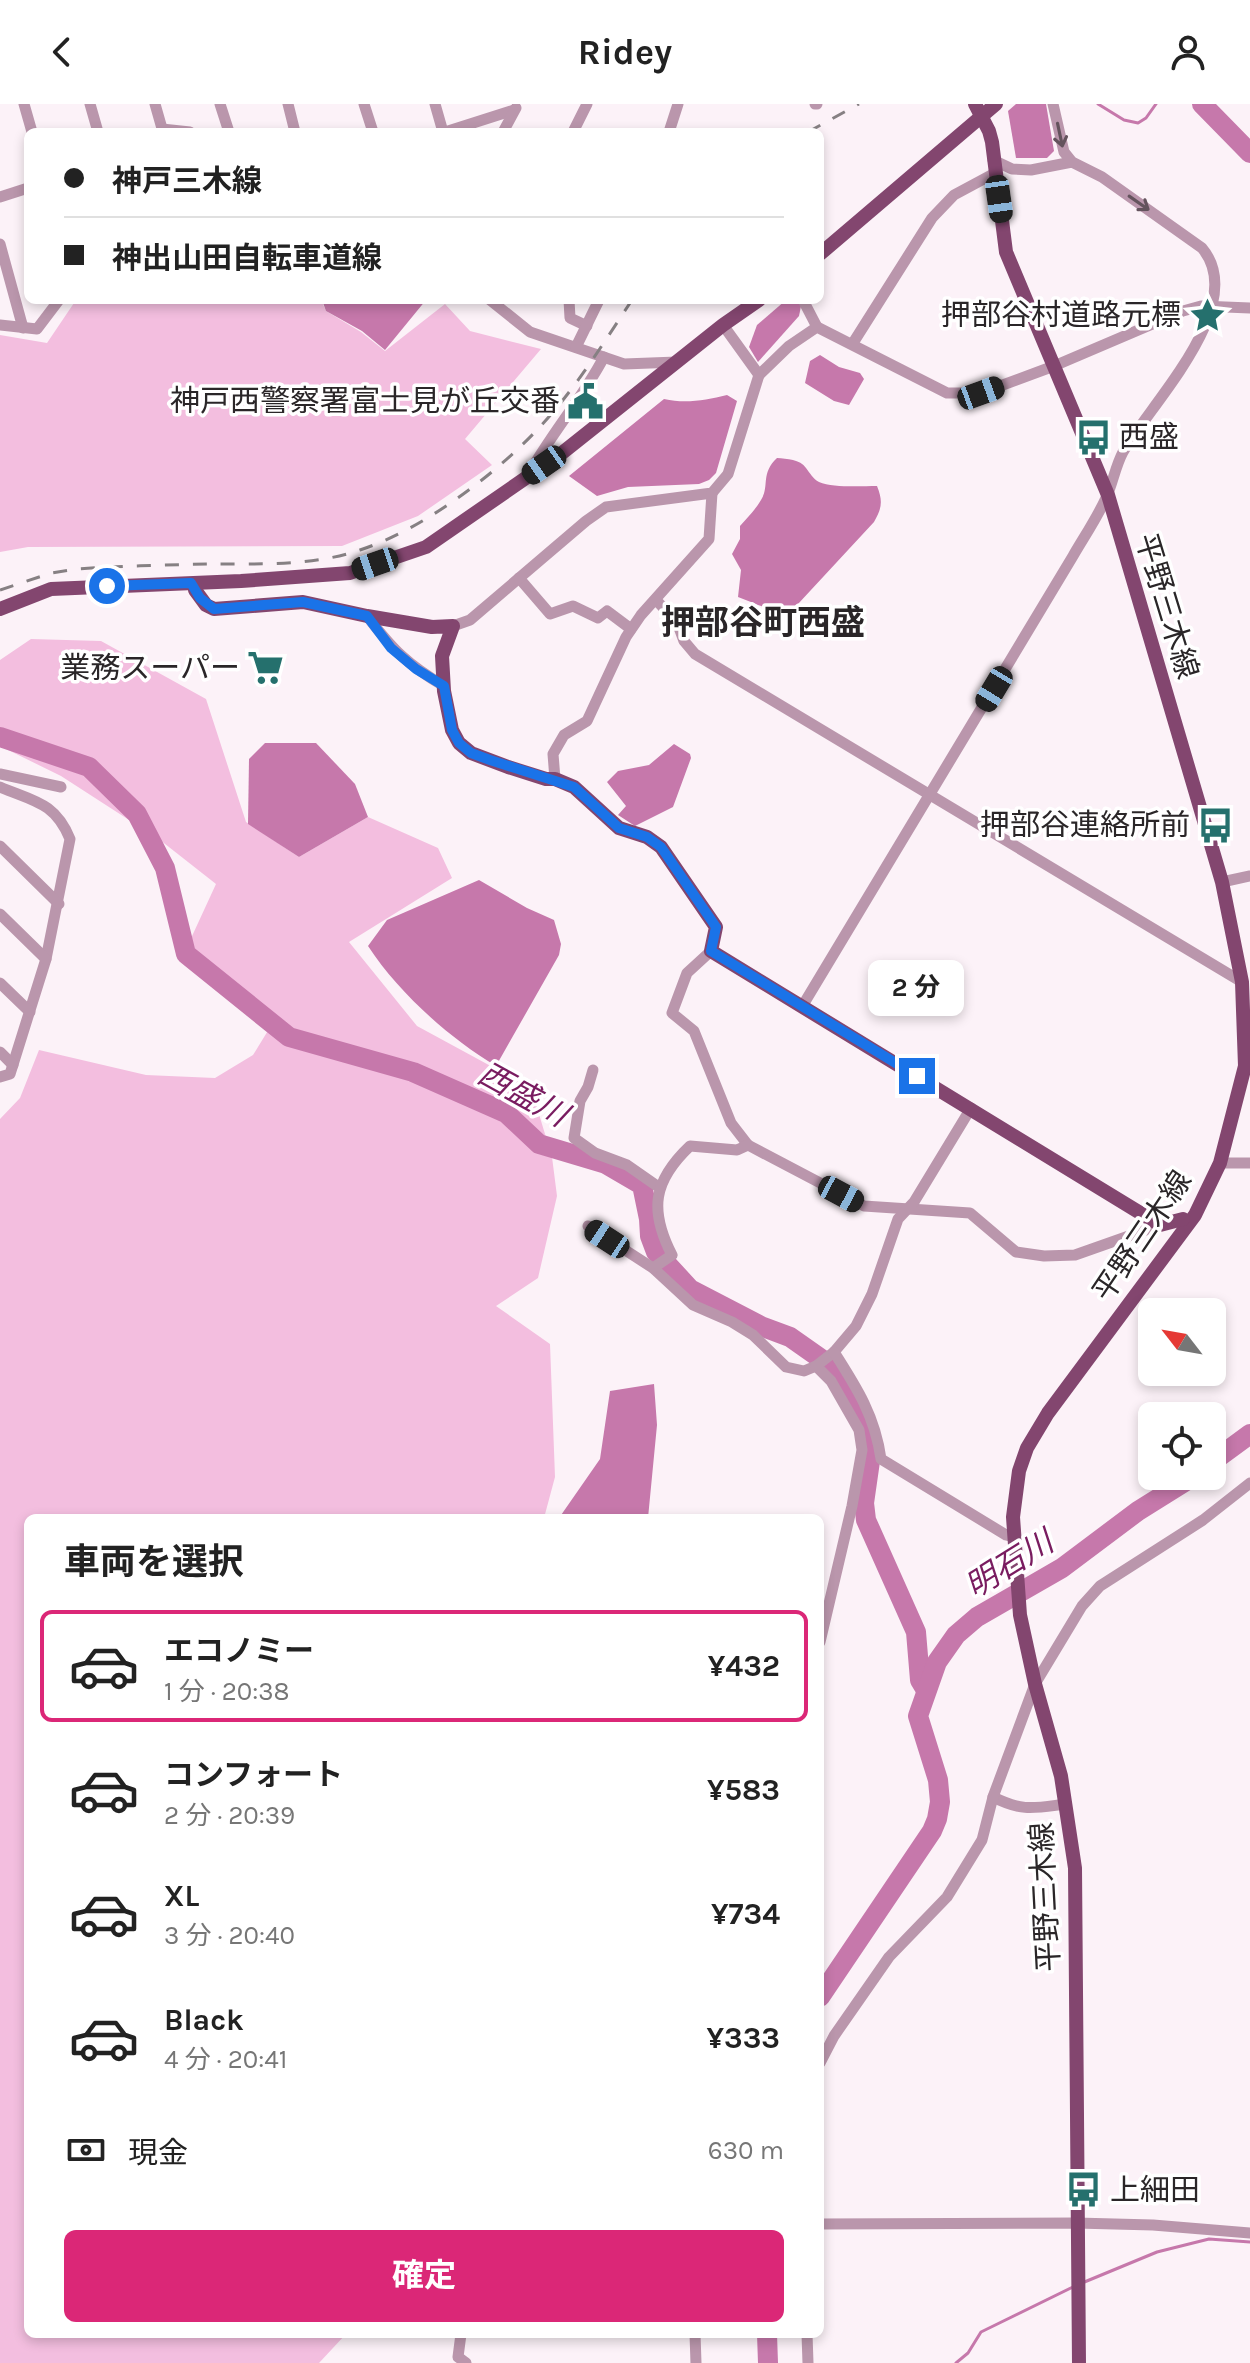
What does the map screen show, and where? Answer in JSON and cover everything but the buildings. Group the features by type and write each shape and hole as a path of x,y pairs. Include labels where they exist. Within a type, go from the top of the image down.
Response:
{"main road":[{"path":"824,250 978,111 996,104"},
{"name":"平野三木線","path":"978,111 989,131 1006,252 1108,495 1222,882 1242,982 1245,1066 1220,1163 1189,1217 1048,1413 1027,1448 1019,1471 1013,1517 1020,1615 1035,1684 1061,1776 1075,1868 1079,2363"},
{"path":"0,609 51,589 193,586 350,573 426,547 562,453 753,304"},
{"path":"193,586 206,605 214,609 303,602 432,627 453,626 442,656 452,730 459,743 471,753 574,787 619,828 647,837 661,847 716,927 711,951 1160,1225 1189,1217"}],"street":[{"path":"24,104 31,128"},
{"path":"90,104 97,128"},
{"path":"155,104 162,128"},
{"path":"220,104 228,128"},
{"path":"288,104 294,128"},
{"path":"364,104 372,128"},
{"path":"435,104 443,128"},
{"path":"575,128 587,104"},
{"path":"670,128 678,104"},
{"path":"803,1005 1108,495 1114,470 1125,450 1188,364 1217,308 1216,267 1211,257 1102,177 1072,162 1064,152 1053,104"},
{"path":"456,128 516,107"},
{"path":"505,128 516,107"},
{"path":"853,343 932,218 954,195 994,167 1031,170 1072,162"},
{"path":"0,197 24,189"},
{"path":"0,244 23,328"},
{"path":"0,325 37,329 56,304"},
{"path":"495,304 530,332 624,364 677,362"},
{"path":"569,304 570,318 587,326"},
{"path":"576,347 597,304"},
{"path":"805,304 817,327 947,393 981,393 1054,366 1183,311 1201,306 1250,308"},
{"path":"723,325 759,375"},
{"path":"555,779 553,754 564,735 587,721 631,629 709,539 712,493 728,474 759,375 789,346 817,327"},
{"path":"526,477 542,449 581,397 604,357"},
{"path":"453,626 470,620 606,507 712,493"},
{"path":"519,578 550,614 573,606 598,618 607,611 631,629"},
{"path":"656,600 677,622 684,641 695,654 1242,982"},
{"path":"367,616 391,648 416,669 444,686"},
{"path":"0,774 61,787"},
{"path":"0,787 50,808 64,825 70,839 46,959 10,1074 0,1077"},
{"path":"0,846 59,904"},
{"path":"1222,882 1250,876"},
{"path":"0,914 46,959"},
{"path":"711,951 687,973 672,1013 694,1031 731,1123 748,1145 864,1206 970,1213 1016,1252 1044,1256 1075,1255 1160,1225"},
{"path":"0,983 30,1012"},
{"path":"0,1052 13,1065"},
{"path":"593,1070 580,1101 574,1138 595,1153 627,1165 660,1188"},
{"path":"588,1226 653,1268 693,1305 753,1335 786,1367 804,1371 834,1352 856,1326 872,1294 898,1219 914,1202 971,1108"},
{"path":"653,1268 672,1255 665,1241 656,1205 660,1188 680,1156 690,1146 737,1150 748,1145"},
{"path":"1220,1163 1250,1163"},
{"path":"834,1352 858,1390 877,1434 881,1459 1014,1537"},
{"path":"816,1366 831,1381 859,1430 862,1450 824,1625"},
{"path":"824,2055 889,1957 947,1897 982,1840 993,1797 1035,1684 1082,1606 1100,1586 1203,1520 1250,1483"},
{"path":"993,1797 1028,1809 1066,1804"},
{"path":"824,2224 1076,2223 1153,2225 1250,2233"},
{"path":"460,2338 458,2357 466,2363"},
{"path":"695,2338 696,2363"},
{"path":"807,2338 808,2363"}],"shaded area":[{"path":"1016,104 1046,104 1054,151 1047,158 1016,158 1008,111"},
{"path":"73,304 323,304 326,311 385,351 445,304 470,331 541,349 465,439 492,465 418,516 342,546 28,547 0,552 0,335 47,343"},
{"path":"323,304 423,304 385,350 362,331 326,311"},
{"path":"781,304 801,306 799,316 758,362 749,347 757,325"},
{"path":"820,355 839,367 860,373 864,379 849,405 834,401 805,383 810,361"},
{"path":"727,395 737,401 716,473 709,480 699,484 628,487 597,496 569,476 664,399 704,400"},
{"path":"777,458 800,463 815,479 825,484 877,486 881,500 874,522 798,604 783,610 738,597 741,570 732,554 740,539 740,526 761,500 769,469"},
{"path":"31,639 101,641 206,699 246,822 299,857 368,817 438,848 452,878 349,942 417,1026 531,1088 552,1157 557,1196 538,1278 496,1306 550,1344 555,1477 545,1514 24,1514 24,2338 342,2338 319,2363 0,2363 0,1119 20,1098 39,1050 146,1075 215,1078 253,1055 269,1029 187,947 216,884 160,840 61,776 0,746 0,660"},
{"path":"265,743 316,743 355,784 368,817 299,857 248,824 249,759"},
{"path":"674,744 690,754 691,758 673,807 635,826 618,815 626,806 607,782 618,771 649,765"},
{"path":"479,880 554,920 561,944 559,955 496,1066 460,1042 426,1013 394,980 368,946 387,920"},
{"path":"654,1384 657,1425 648,1514 562,1514 600,1459 610,1391"}],"waterway":[{"path":"1098,104 1124,120 1138,123 1156,104"},
{"path":"1202,104 1250,153"},
{"name":"西盛川","path":"0,737 89,767 137,814 165,868 186,954 289,1037 413,1072 506,1113 539,1144 606,1164 642,1185 650,1236 656,1252 690,1289 763,1327 790,1337 827,1363 848,1391 867,1426 872,1447 864,1503 866,1520 916,1632 920,1680 926,1690"},
{"name":"明石川","path":"1226,1452 1250,1434"},
{"name":"明石川","path":"824,1991 932,1831 937,1819 940,1802 938,1780 918,1716 937,1662 956,1635 977,1617 1062,1568 1172,1490"},
{"path":"1082,2283 1157,2252 1209,2239 1250,2242"},
{"path":"956,2363 968,2353 981,2332 1075,2286"},
{"name":"明石川","path":"767,2338 768,2363"}],"railway":[{"path":"815,128 859,104"},
{"path":"0,590 51,573 76,569 305,561 342,555 383,541 454,501 517,449 549,417 574,385 629,304"}],"place":[{"name":"押部谷村道路元標","path":"1207,315"},
{"name":"神戸西警察署富士見が丘交番","path":"586,401"},
{"name":"西盛","path":"1093,437"},
{"name":"業務スーパー","path":"266,668"},
{"name":"押部谷連絡所前","path":"1216,825"},
{"name":"上細田","path":"1084,2190"}],"district":[{"name":"押部谷町西盛","path":"763,622"}],"route":[{"path":"107,586 191,583 206,605 214,609 303,602 367,616 391,648 416,669 444,686 452,730 459,743 471,753 574,787 619,828 647,837 661,847 716,927 711,951 917,1076"}]}
